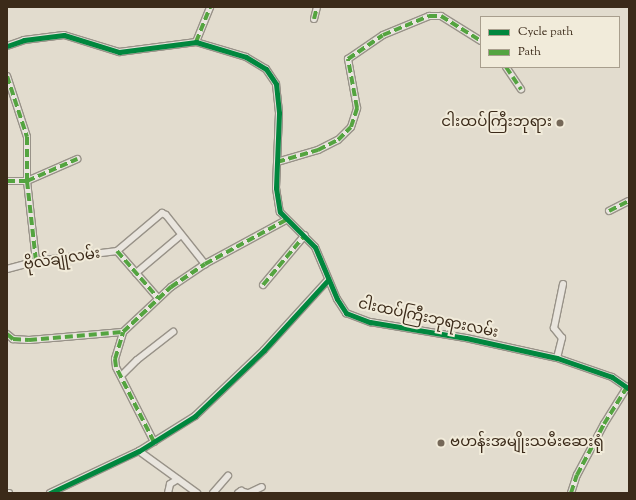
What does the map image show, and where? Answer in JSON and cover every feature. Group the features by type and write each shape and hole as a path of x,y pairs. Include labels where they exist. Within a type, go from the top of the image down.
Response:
{"street":[{"path":"196,42 210,7"},
{"path":"314,19 316,7"},
{"path":"277,162 318,150 338,140 351,127 357,108 348,59 383,35 429,16 441,16 480,40"},
{"name":"ငါးထပ်ကြီးဘုရားလမ်း","path":"7,46 24,40 59,35 76,37 118,52 196,42 246,57 270,73 278,96 278,203 286,220 305,235 323,261 328,280 341,307 354,317 556,358 612,377 628,388"},
{"path":"507,68 521,90"},
{"path":"7,76 26,137 27,180 36,262"},
{"path":"7,181 27,180 77,159"},
{"path":"609,211 629,201"},
{"path":"158,298 117,252 162,213 205,264"},
{"path":"154,442 122,376 116,367 115,359 123,332 158,298 205,264 286,220"},
{"path":"136,273 181,234"},
{"path":"263,285 305,235"},
{"name":"ဗိုလ်ချိုလမ်း","path":"7,269 36,262 117,252"},
{"path":"50,493 58,492 139,451 195,416 226,390 328,280"},
{"path":"556,358 562,338 554,328 563,284"},
{"path":"7,334 13,339 29,340 123,332"},
{"path":"122,376 137,360 174,332"},
{"path":"571,493 577,476 604,424 628,388"},
{"path":"139,451 197,493"},
{"path":"213,493 228,476"},
{"path":"168,493 167,487 178,478"},
{"path":"238,493 241,491 248,493 262,487"}],"marked path":[{"path":"196,42 210,7"},
{"path":"314,19 317,7"},
{"path":"277,162 318,150 338,140 351,127 357,108 348,59 383,35 429,16 441,16 480,40"},
{"path":"507,68 521,89"},
{"path":"7,76 27,137 27,181 36,261"},
{"path":"7,181 27,181 77,159"},
{"path":"609,211 629,201"},
{"path":"154,442 116,367 115,359 123,332 171,287 205,264 286,220"},
{"path":"263,285 305,235"},
{"path":"117,251 158,298"},
{"path":"7,334 13,339 29,340 123,332"},
{"path":"571,493 577,475 604,424 627,387"}],"cycle path":[{"path":"7,46 24,40 64,35 119,52 196,42 246,57 266,69 276,84 279,113 276,188 280,212 315,247 337,299 346,313 370,322 466,338 557,358 612,377 629,389"},
{"path":"50,493 139,451 195,416 264,350 328,280"}],"place":[{"name":"ငါးထပ်ကြီးဘုရား","path":"560,123"},
{"name":"ဗဟန်းအမျိုးသမီးဆေးရုံ","path":"441,443"}]}
